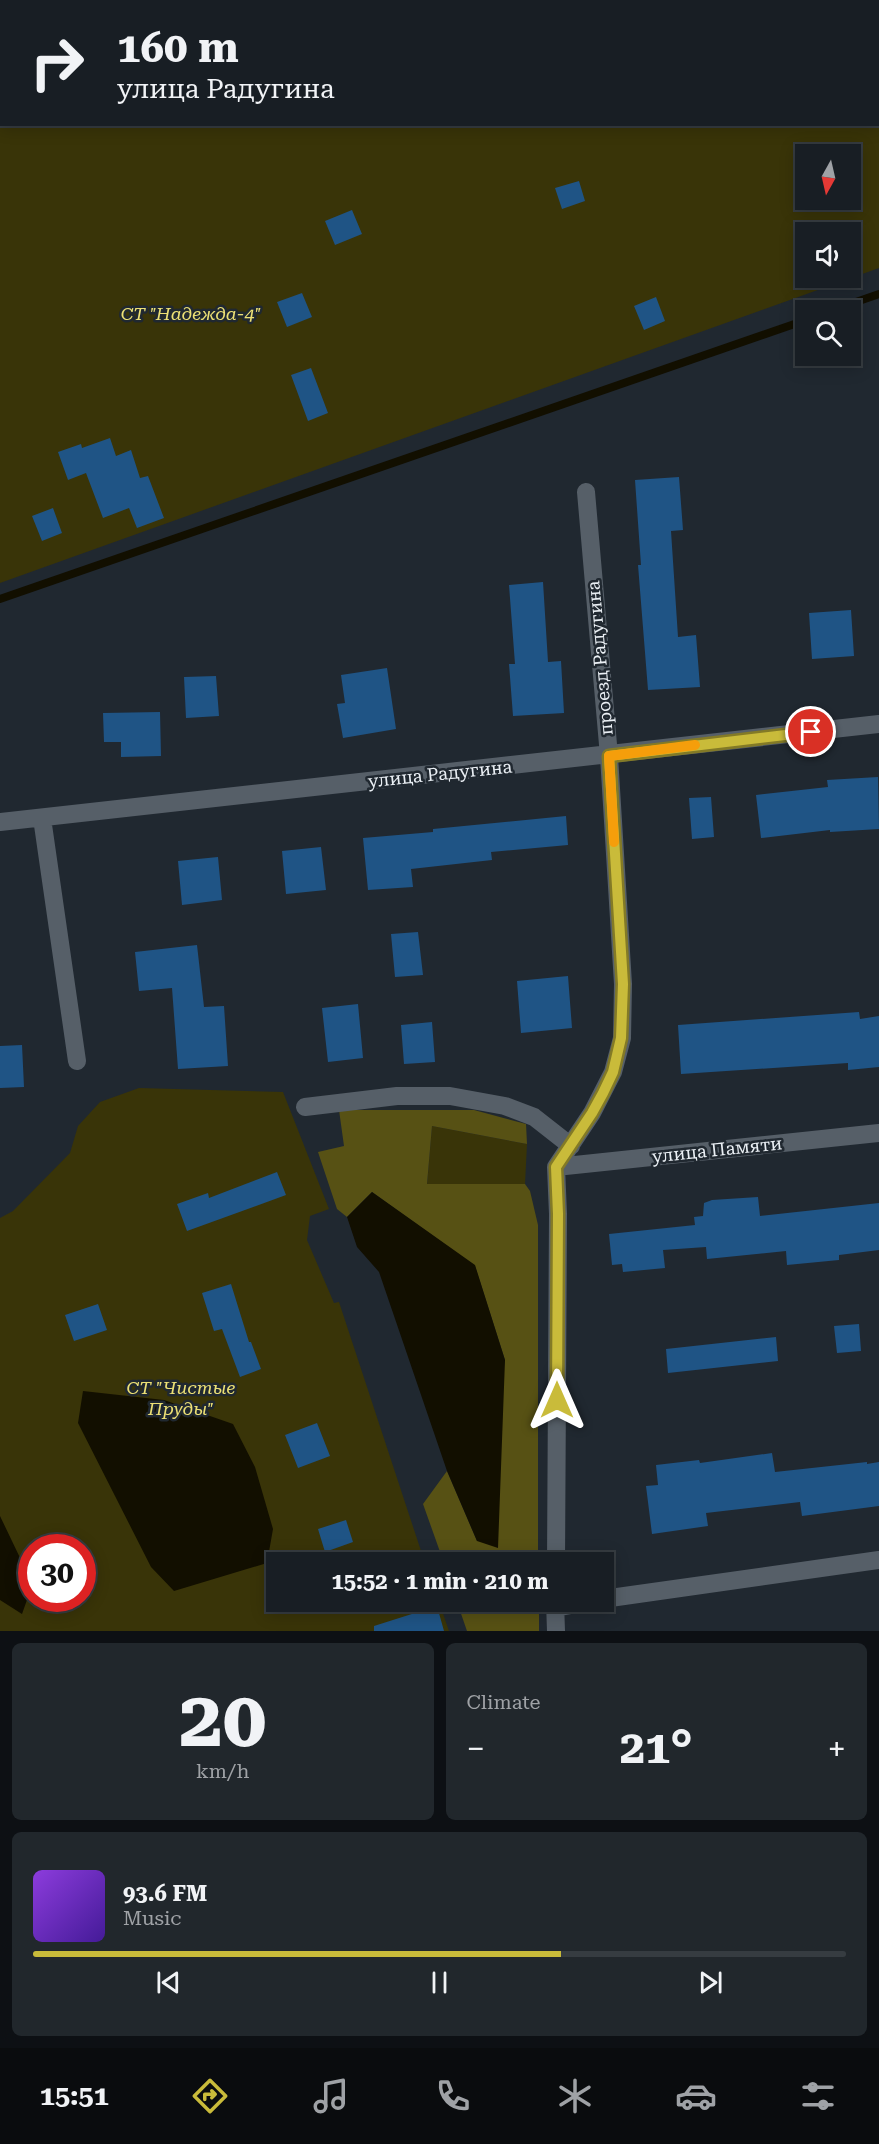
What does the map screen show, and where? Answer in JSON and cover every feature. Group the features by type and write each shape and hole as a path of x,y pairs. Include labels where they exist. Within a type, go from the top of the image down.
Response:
{"street":[{"name":"проезд Радугина","path":"556,1167 592,1113 613,1072 621,1038 623,984 609,756 586,492"},
{"name":"улица Радугина","path":"0,822 609,756 879,724"},
{"path":"42,818 77,1060"},
{"path":"305,1107 397,1096 450,1096 505,1106 534,1117 571,1146"},
{"name":"улица Памяти","path":"556,1167 879,1133"},
{"path":"556,1167 558,1214 556,1552"},
{"path":"614,1597 879,1560"},
{"path":"555,1612 556,1631"}],"green space":[{"name":"СТ \"Надежда-4\"","path":"0,126 879,126 879,268 861,274 861,222 795,222 795,288 823,288 0,583"},
{"name":"СТ \"Чистые Пруды\"","path":"139,1088 283,1092 329,1209 310,1216 307,1240 334,1303 339,1302 421,1552 266,1552 266,1612 442,1612 449,1631 0,1631 0,1218 13,1211 70,1153 78,1126 100,1102"},
{"path":"432,1126 527,1144 525,1184 427,1185"}],"shaded area":[{"path":"339,1110 474,1110 526,1124 527,1144 432,1126 427,1184 525,1184 530,1191 538,1225 538,1552 440,1552 423,1504 447,1471 477,1541 505,1360 475,1266 372,1192 347,1217 337,1209 318,1152 344,1146"},
{"path":"372,1192 475,1265 505,1360 498,1548 477,1541 447,1471 379,1272 357,1247 347,1217"},
{"path":"83,1391 164,1400 233,1424 255,1467 273,1529 269,1552 266,1552 266,1563 174,1591 151,1567 78,1423"},
{"path":"0,1516 18,1554 18,1611 0,1600"},
{"path":"460,1612 539,1612 539,1631 467,1631"}],"building":[{"path":"579,181 585,201 562,209 555,188"},
{"path":"352,210 362,234 335,245 325,221"},
{"path":"302,293 312,317 287,327 277,302"},
{"path":"656,297 665,321 644,330 634,306"},
{"path":"311,368 328,413 308,421 291,375"},
{"path":"110,438 116,456 131,450 140,478 148,476 164,518 137,528 129,508 103,518 86,473 68,480 58,452 81,444 82,448"},
{"path":"679,477 683,530 671,531 678,637 696,635 700,687 648,690 638,565 641,565 635,480"},
{"path":"53,508 62,533 42,541 32,516"},
{"path":"543,582 548,662 561,661 564,713 513,716 509,664 515,664 509,585"},
{"path":"851,610 854,656 812,659 809,613"},
{"path":"387,668 396,729 343,738 337,704 345,703 341,675"},
{"path":"216,676 219,716 186,718 184,677"},
{"path":"160,712 161,756 121,757 121,742 104,742 103,713"},
{"path":"878,777 879,829 830,832 830,830 761,838 756,795 828,787 827,780"},
{"path":"711,797 714,837 692,839 689,798"},
{"path":"566,816 568,845 491,852 492,860 411,869 413,887 368,890 363,838"},
{"path":"321,847 326,890 286,894 282,851"},
{"path":"218,857 222,900 182,905 178,861"},
{"path":"418,932 423,975 395,977 391,934"},
{"path":"197,945 204,1007 224,1006 228,1066 178,1069 172,988 139,991 135,952"},
{"path":"568,976 572,1028 521,1033 517,981"},
{"path":"358,1004 363,1058 328,1062 322,1008"},
{"path":"859,1012 860,1019 879,1016 879,1067 848,1070 848,1063 681,1074 678,1025"},
{"path":"432,1022 435,1062 404,1064 401,1025"},
{"path":"22,1045 24,1087 0,1088 0,1046"},
{"path":"277,1172 286,1195 187,1231 177,1204 208,1193 209,1198"},
{"path":"758,1197 760,1216 879,1203 879,1250 839,1255 839,1260 787,1265 786,1251 707,1259 706,1247 663,1250 665,1268 623,1272 622,1264 612,1265 609,1234 695,1225 694,1217 703,1216 704,1203 712,1200"},
{"path":"231,1284 249,1342 251,1342 261,1369 240,1377 222,1329 214,1331 202,1293"},
{"path":"98,1304 107,1330 74,1341 65,1315"},
{"path":"859,1324 861,1351 837,1353 834,1326"},
{"path":"776,1337 778,1361 668,1373 666,1349"},
{"path":"317,1423 330,1456 298,1468 285,1435"},
{"path":"772,1453 775,1472 879,1462 879,1506 802,1516 800,1502 706,1513 708,1526 652,1534 646,1486 658,1485 656,1465 699,1460 700,1463"},
{"path":"346,1520 353,1542 325,1552 318,1529"},
{"path":"418,1612 439,1612 444,1631 374,1631 374,1626"}],"waterway":[{"path":"861,300 879,294"},
{"path":"0,599 795,324"}],"slow traffic":[{"path":"614,842 609,756 695,745"}],"route":[{"path":"557,1400 556,1167 603,1093 613,1072 621,1038 623,984 609,756 811,732"}]}
